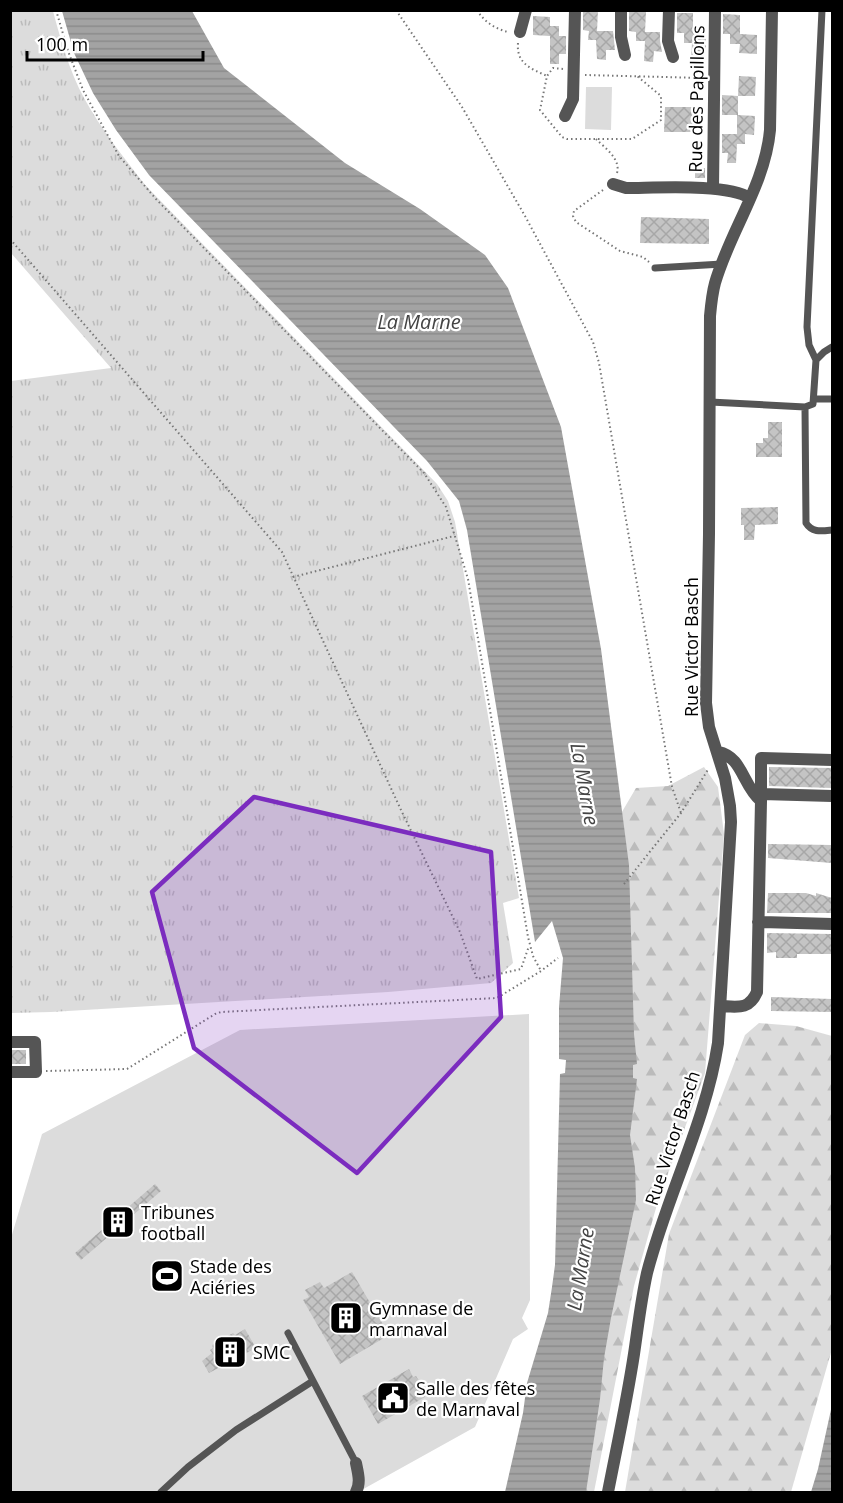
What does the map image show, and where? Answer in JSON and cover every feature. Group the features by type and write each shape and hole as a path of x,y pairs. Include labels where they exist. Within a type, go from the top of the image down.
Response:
{"street":[{"path":"520,32 526,10"},
{"path":"565,116 573,99 575,10"},
{"path":"621,10 621,37 625,56"},
{"path":"669,10 668,41 674,57"},
{"name":"Rue des Papillons","path":"713,188 715,10"},
{"name":"Rue Victor Basch","path":"608,1492 647,1274 706,1100 718,1042 731,822 728,792 710,727 706,703 710,316 714,286 769,146 772,10"},
{"path":"613,184 626,188 713,188 744,194 750,198"},
{"path":"718,752 731,757 736,762 754,796 761,798 832,796"},
{"path":"721,1006 747,1005 754,1000 757,992 761,758 832,760"},
{"path":"758,922 832,924"},
{"path":"10,1042 35,1042 36,1072 10,1072"},
{"path":"356,1463 359,1479 356,1492"}],"lane":[{"path":"710,402 805,407 813,404 816,360 809,345 807,327 822,10"},
{"path":"655,268 722,264"},
{"path":"816,360 832,346"},
{"path":"814,399 832,399"},
{"path":"805,407 806,523 813,530 832,530"},
{"path":"288,1333 356,1463"},
{"path":"161,1492 188,1467 236,1430 313,1381"}],"path":[{"path":"56,10 83,90 119,156 163,206 424,473 446,507 468,579 532,956 541,971"},
{"path":"396,10 462,107 525,216 593,342 599,363 672,787 681,813"},
{"path":"477,10 481,17 492,25 506,32 520,32 517,48 522,61 527,67 547,76"},
{"path":"637,76 661,96 661,120 632,139 567,139 562,137 540,110 547,76 553,68 574,72 637,76 714,78"},
{"path":"596,139 617,162 619,169 613,184 573,211 573,216 576,222 620,251 643,257 655,268"},
{"path":"10,238 282,552 460,932 477,979 521,969 530,945"},
{"path":"294,577 455,536"},
{"path":"624,884 681,813 718,752"},
{"path":"36,1072 127,1069 214,1014 221,1012 498,998 558,958"}],"highlighted area":[{"path":"254,797 491,852 501,1017 357,1173 194,1048 152,892"}],"green space":[{"path":"11,10 53,11 62,44 84,98 105,132 146,186 437,484 448,501 455,522 519,898 503,903 513,963 491,983 388,992 11,1013 11,381 111,368 11,253"},
{"path":"586,87 612,87 611,130 585,129"},
{"path":"704,767 718,787 724,834 705,1073 658,1201 634,1286 594,1492 570,1492 616,822 636,788 668,786"},
{"path":"529,1014 530,1300 522,1318 528,1329 513,1339 475,1427 358,1492 11,1492 11,1238 42,1134 240,1030"},
{"path":"759,1023 796,1026 832,1036 832,1349 791,1492 625,1492 669,1234 745,1035"}],"water":[{"name":"La Marne","path":"62,11 192,11 224,68 345,163 420,209 485,255 508,288 561,427 601,649 629,865 637,1064 633,1065 633,1078 637,1079 630,1135 635,1168 636,1200 604,1358 586,1492 505,1492 523,1413 527,1383 548,1313 555,1265 560,1074 565,1073 566,1060 559,1059 559,1007 563,958 552,921 535,942 467,530 459,501 427,461 149,175 116,130 93,93 74,53"},
{"path":"832,1405 832,1492 811,1492 818,1469"}],"building":[{"path":"598,10 597,31 613,31 615,50 606,50 606,60 597,59 596,40 588,40 589,31 583,30 583,11"},
{"path":"629,12 646,12 645,32 660,32 662,52 654,51 653,62 644,61 645,41 636,41 636,32 629,31"},
{"path":"677,13 693,13 693,33 706,34 706,53 701,52 700,62 691,62 692,43 684,43 684,33 677,33"},
{"path":"723,14 740,15 740,34 757,35 757,54 739,53 740,44 730,44 730,34 723,34"},
{"path":"533,16 550,17 550,26 559,26 559,36 566,36 566,54 559,54 559,64 550,64 550,36 533,35"},
{"path":"739,76 756,77 755,96 738,96"},
{"path":"722,95 738,96 738,115 755,116 754,135 745,134 745,144 737,144 736,163 727,163 728,153 722,153 722,134 737,134 737,115 722,115"},
{"path":"665,107 694,107 694,132 664,132"},
{"path":"695,168 705,168 705,178 695,178"},
{"path":"641,217 709,219 709,244 640,243"},
{"path":"768,422 782,422 782,457 756,457 756,443 763,443 763,438 768,438"},
{"path":"778,507 778,524 755,525 754,540 744,540 741,508"},
{"path":"769,767 832,768 832,788 769,786"},
{"path":"768,844 832,845 832,863 768,858"},
{"path":"768,893 806,893 816,896 816,893 832,898 832,913 767,913"},
{"path":"767,933 832,934 832,954 797,954 797,958 776,958 776,952 767,953"},
{"path":"771,997 832,999 832,1012 771,1011"},
{"path":"10,1050 26,1050 26,1064 10,1064"},
{"name":"Tribunes football","path":"155,1184 161,1191 81,1260 75,1253"},
{"name":"Gymnase de marnaval","path":"352,1272 389,1335 340,1364 303,1300 309,1297 305,1290 320,1282 324,1288"},
{"name":"SMC","path":"245,1329 256,1348 209,1373 202,1361 212,1353 210,1350 213,1348 212,1345"},
{"name":"Salle des fêtes de Marnaval","path":"409,1369 423,1387 420,1389 425,1397 378,1424 362,1396"}],"place":[{"name":"Tribunes football","path":"118,1222"},
{"name":"Stade des Aciéries","path":"167,1276"},
{"name":"Gymnase de marnaval","path":"346,1318"},
{"name":"SMC","path":"230,1352"},
{"name":"Salle des fêtes de Marnaval","path":"393,1398"}]}
